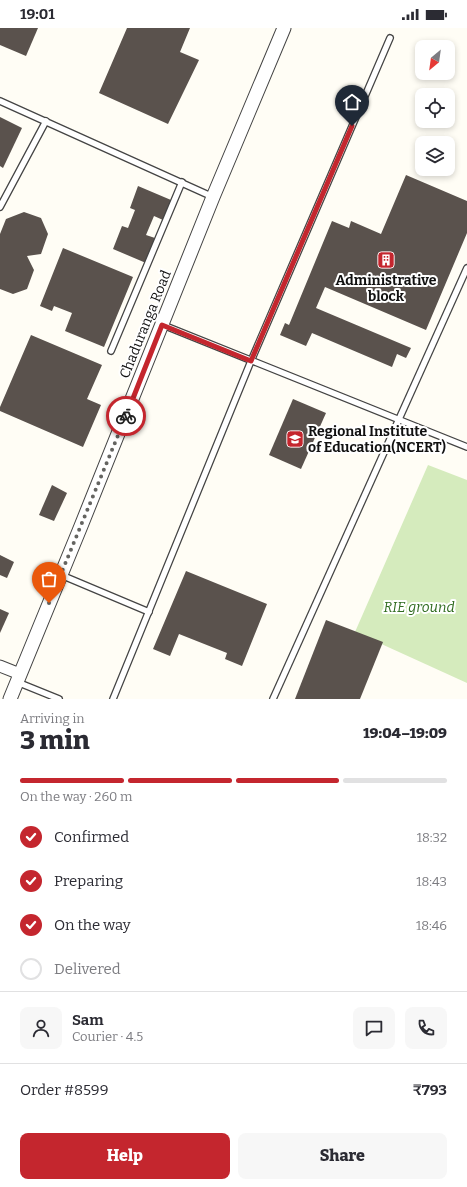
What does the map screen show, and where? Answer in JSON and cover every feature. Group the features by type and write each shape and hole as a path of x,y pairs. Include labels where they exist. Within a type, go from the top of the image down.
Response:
{"street":[{"name":"Chaduranga Road","path":"10,699 213,197 284,28"},
{"path":"0,666 18,678"}],"lane":[{"path":"113,699 251,361 390,38"},
{"path":"0,101 213,197"},
{"path":"0,207 46,122"},
{"path":"111,351 182,182"},
{"path":"273,699 467,268"},
{"path":"162,325 467,447"},
{"path":"61,574 149,612"},
{"path":"18,678 58,699"}],"green space":[{"name":"RIE ground","path":"428,465 467,480 467,683 355,632"}],"building":[{"path":"0,28 38,28 26,56 0,45"},
{"path":"127,28 190,28 180,52 199,60 168,124 99,93"},
{"path":"0,117 22,128 3,168 0,166"},
{"name":"Administrative block","path":"406,175 467,201 467,233 426,330 325,287 316,308 411,348 406,358 397,354 392,367 312,333 306,346 280,335 285,323 289,325 332,221 349,228 351,221 381,234"},
{"path":"138,186 171,200 163,220 154,216 146,235 155,238 146,263 113,249 122,226 128,228 135,210 130,208"},
{"path":"24,212 41,218 48,234 41,254 27,256 34,270 27,289 13,294 0,289 0,234 6,219"},
{"path":"63,248 133,277 104,347 65,331 72,313 54,306 52,311 40,306"},
{"path":"31,335 102,365 87,399 101,405 83,447 0,411 0,407"},
{"path":"293,399 326,413 301,469 269,455"},
{"path":"52,485 67,493 54,521 39,515"},
{"path":"0,555 14,562 7,578 0,575"},
{"path":"186,571 267,604 242,666 225,659 227,653 179,634 170,656 153,649"},
{"path":"0,609 9,613 0,633"},
{"path":"326,620 383,642 360,699 295,699"}],"way so far":[{"path":"49,603 126,416"}],"place":[{"name":"Administrative block","path":"386,260"},
{"name":"Regional Institute of Education(NCERT)","path":"295,439"}],"route":[{"path":"126,416 162,325 251,361 352,126"}]}
